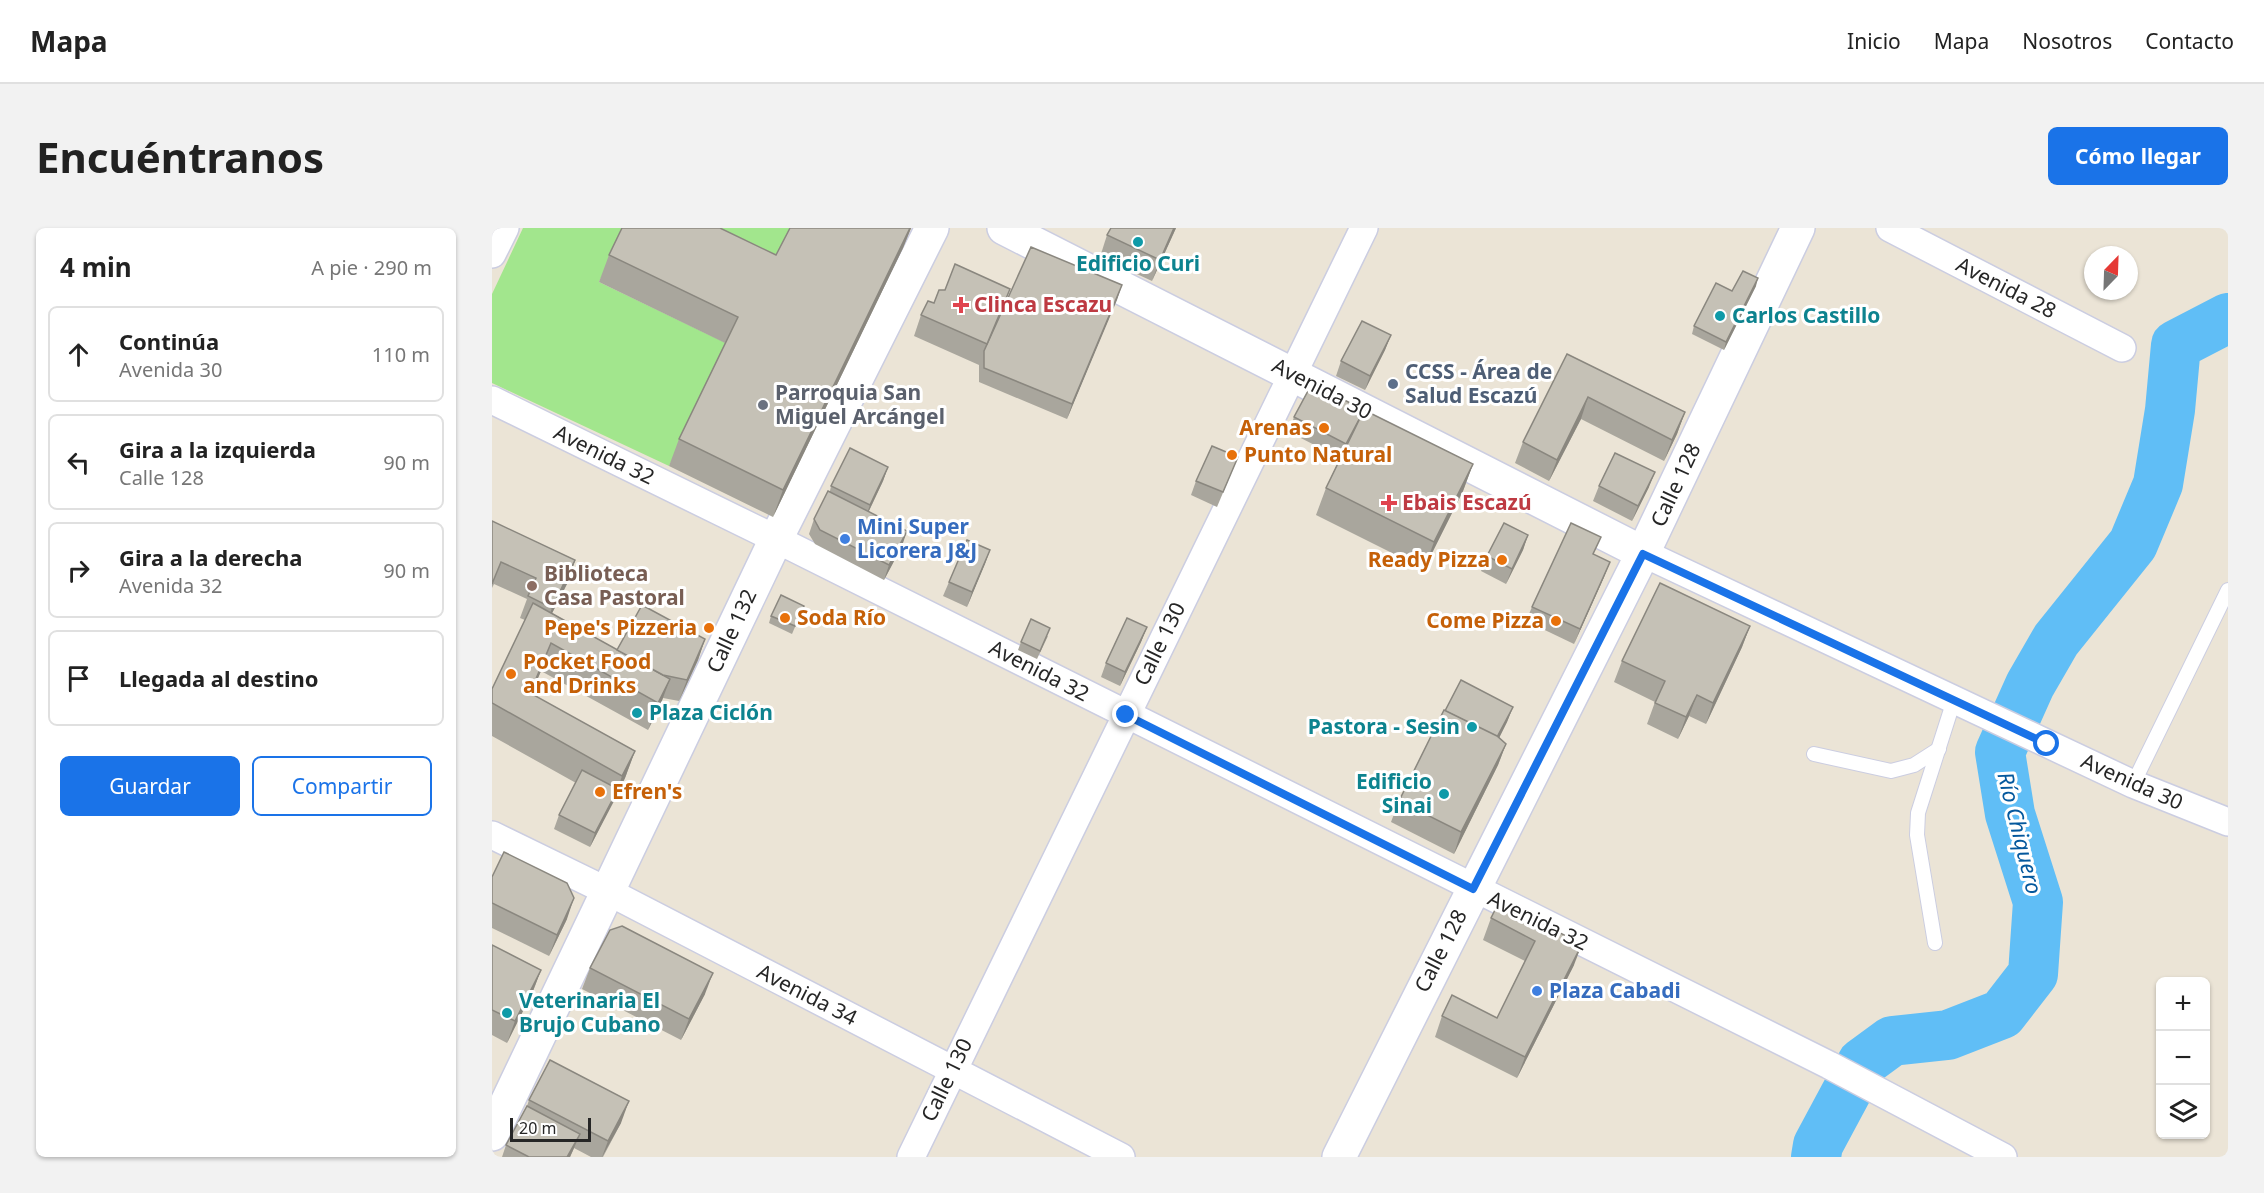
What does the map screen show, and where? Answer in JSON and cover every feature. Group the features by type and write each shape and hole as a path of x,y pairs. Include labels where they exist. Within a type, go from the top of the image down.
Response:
{"main road":[{"name":"Calle 132","path":"492,1134 776,538 932,228"},
{"name":"Avenida 30","path":"1004,228 1643,554"},
{"name":"Calle 128","path":"1339,1157 1643,554 1798,228"}],"street":[{"path":"492,254 505,228"},
{"name":"Calle 130","path":"911,1157 1364,228"},
{"name":"Avenida 28","path":"1890,228 2122,348"},
{"name":"Avenida 32","path":"492,400 776,538 1828,1065 2003,1157"},
{"name":"Avenida 30","path":"1643,554 2133,784 2228,822"},
{"name":"Avenida 34","path":"492,835 609,891 1121,1157"}],"lane":[{"path":"2133,784 2228,590"},
{"path":"1935,943 1917,835 1918,813 1954,700"},
{"path":"1814,754 1891,771 1914,765 1939,749"}],"green space":[{"path":"523,228 625,228 599,282 728,344 669,466 492,383 492,294"},
{"path":"654,228 793,228 766,283"}],"building":[{"name":"Parroquia San Miguel Arcángel","path":"622,228 720,228 776,255 790,228 910,228 783,490 679,439 738,317 609,255"},
{"path":"1111,228 1174,228 1160,260 1107,235"},
{"path":"1031,247 1122,285 1072,404 984,368 984,351"},
{"path":"955,264 1010,289 987,344 921,315 928,301 934,303 939,290 945,290"},
{"name":"Carlos Castillo","path":"1743,271 1758,278 1726,342 1694,326 1716,283 1732,291"},
{"path":"1362,321 1391,335 1370,376 1341,361"},
{"path":"1567,354 1685,412 1672,440 1588,397 1557,460 1523,442"},
{"path":"1321,388 1364,410 1346,444 1294,417 1308,391"},
{"name":"Ebais Escazú","path":"1364,410 1473,464 1434,542 1326,488"},
{"path":"1212,446 1238,457 1223,492 1196,481"},
{"path":"850,448 888,467 870,505 831,486"},
{"path":"1615,453 1655,472 1638,506 1599,486"},
{"path":"828,491 907,531 889,565 820,530 814,519"},
{"path":"492,521 575,560 552,608 528,596 536,578 501,562 492,584"},
{"path":"1504,523 1528,535 1512,569 1487,556"},
{"path":"1571,523 1601,537 1593,554 1610,562 1580,629 1532,607"},
{"path":"967,540 990,550 972,592 949,582"},
{"path":"1660,583 1750,626 1713,703 1697,695 1686,717 1655,703 1665,681 1622,661"},
{"name":"Soda Río","path":"781,595 804,606 795,626 771,616"},
{"path":"533,603 670,679 658,703 551,643 530,693 635,751 622,776 492,703 492,689"},
{"path":"642,605 705,639 687,680 663,675 617,650"},
{"path":"1127,618 1147,627 1125,672 1106,663"},
{"path":"1031,619 1050,628 1040,651 1021,642"},
{"path":"1461,680 1513,707 1497,737 1445,711"},
{"name":"Edificio Sinai","path":"1444,710 1497,736 1506,744 1461,832 1399,801"},
{"path":"582,770 618,789 595,833 559,815"},
{"path":"504,852 567,883 574,898 557,935 492,903 492,877"},
{"path":"1499,902 1582,944 1525,1057 1442,1016 1452,995 1497,1018 1535,941 1491,918"},
{"path":"622,926 713,973 689,1019 590,968 610,930"},
{"path":"492,945 541,970 515,1021 492,1010"},
{"path":"550,1060 629,1101 608,1141 529,1100"},
{"path":"527,1106 580,1134 567,1157 529,1157 506,1145"}],"waterway":[{"name":"Río Chiquero","path":"1816,1157 1818,1145 1862,1063 1892,1041 1948,1035 2002,1014 2033,974 2038,902 2010,814 2000,752 2030,685 2056,640 2133,544 2158,484 2170,410 2176,345 2228,318"}],"place":[{"name":"Edificio Curi","path":"1138,242"},
{"name":"Clinca Escazu","path":"961,305"},
{"name":"Carlos Castillo","path":"1720,316"},
{"name":"CCSS - Área de Salud Escazú","path":"1393,384"},
{"name":"Parroquia San Miguel Arcángel","path":"763,405"},
{"name":"Arenas","path":"1324,428"},
{"name":"Punto Natural","path":"1232,455"},
{"name":"Ebais Escazú","path":"1389,503"},
{"name":"Mini Super Licorera J&J","path":"845,539"},
{"name":"Ready Pizza","path":"1502,560"},
{"name":"Biblioteca Casa Pastoral","path":"532,586"},
{"name":"Soda Río","path":"785,618"},
{"name":"Come Pizza","path":"1556,621"},
{"name":"Pepe's Pizzeria","path":"709,628"},
{"name":"Pocket Food and Drinks","path":"511,674"},
{"name":"Plaza Ciclón","path":"637,713"},
{"name":"Pastora - Sesin","path":"1472,727"},
{"name":"Efren's","path":"600,792"},
{"name":"Edificio Sinai","path":"1444,794"},
{"name":"Plaza Cabadi","path":"1537,991"},
{"name":"Veterinaria El Brujo Cubano","path":"507,1013"}],"route":[{"path":"1126,715 1473,889 1643,554 2047,744"}]}
